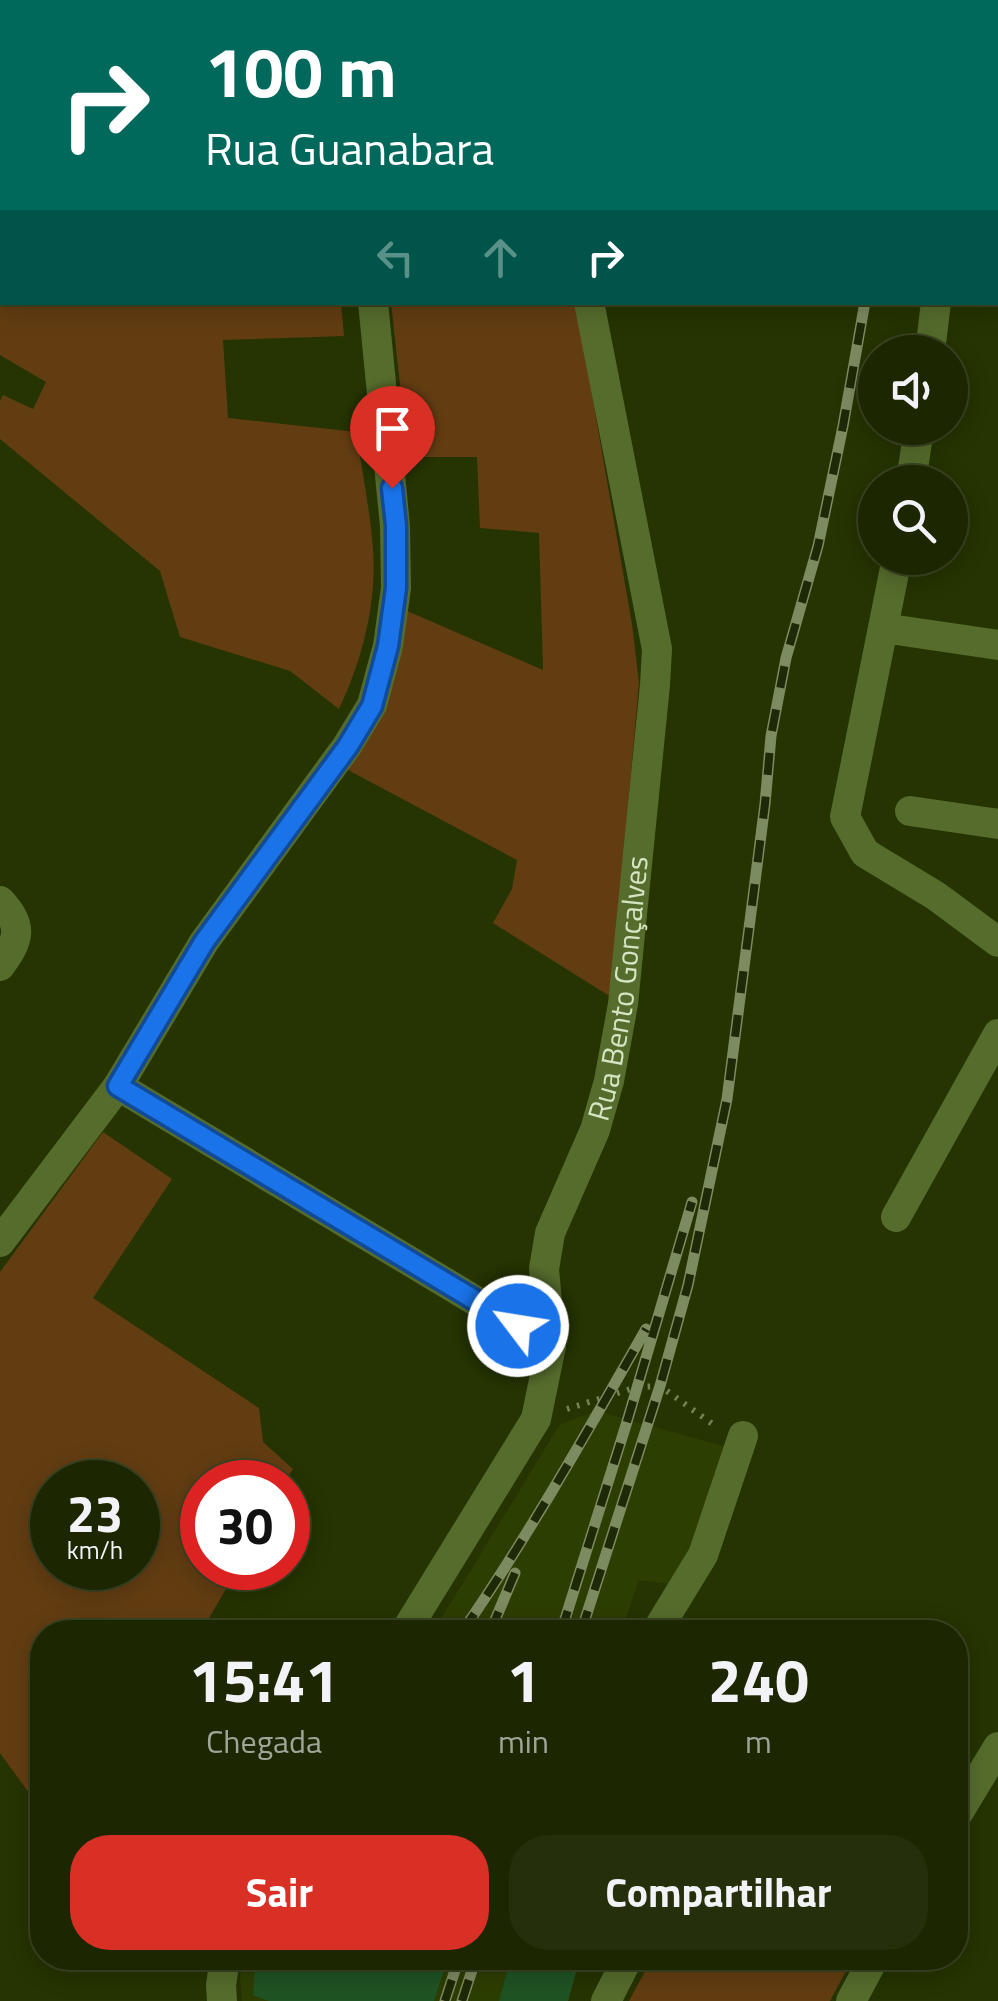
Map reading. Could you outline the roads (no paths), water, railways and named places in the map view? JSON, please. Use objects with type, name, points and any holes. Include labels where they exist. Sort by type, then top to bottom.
[{"type":"street","points":[[0,1242],[118,1086],[204,942],[348,746],[372,706],[388,646],[396,588],[396,526],[373,305]]},
{"type":"street","name":"Rua Bento Gonçalves","points":[[412,1620],[536,1419],[551,1346],[544,1269],[550,1233],[594,1130],[609,1081],[623,1004],[656,649],[589,305]]},
{"type":"street","points":[[932,335],[936,305]]},
{"type":"street","points":[[893,575],[845,817],[865,852],[936,896],[998,942]]},
{"type":"street","points":[[883,628],[998,645]]},
{"type":"street","points":[[910,811],[998,824]]},
{"type":"street","points":[[0,901],[17,925],[11,952],[0,966]]},
{"type":"street","points":[[896,1216],[998,1034]]},
{"type":"street","points":[[118,1086],[551,1346]]},
{"type":"street","points":[[663,1620],[703,1555],[743,1436]]},
{"type":"street","points":[[968,1797],[998,1747]]},
{"type":"street","points":[[222,2001],[223,1970]]},
{"type":"street","points":[[606,2001],[622,1970]]},
{"type":"street","points":[[850,2001],[867,1970]]},
{"type":"railway","points":[[585,1620],[688,1285],[727,1099],[771,736],[786,658],[818,546],[864,305]]},
{"type":"railway","points":[[565,1620],[692,1202]]},
{"type":"railway","points":[[470,1620],[580,1445],[646,1329]]},
{"type":"railway","points":[[495,1620],[515,1573]]},
{"type":"railway","points":[[445,2001],[455,1970]]},
{"type":"railway","points":[[462,2001],[472,1970]]}]
